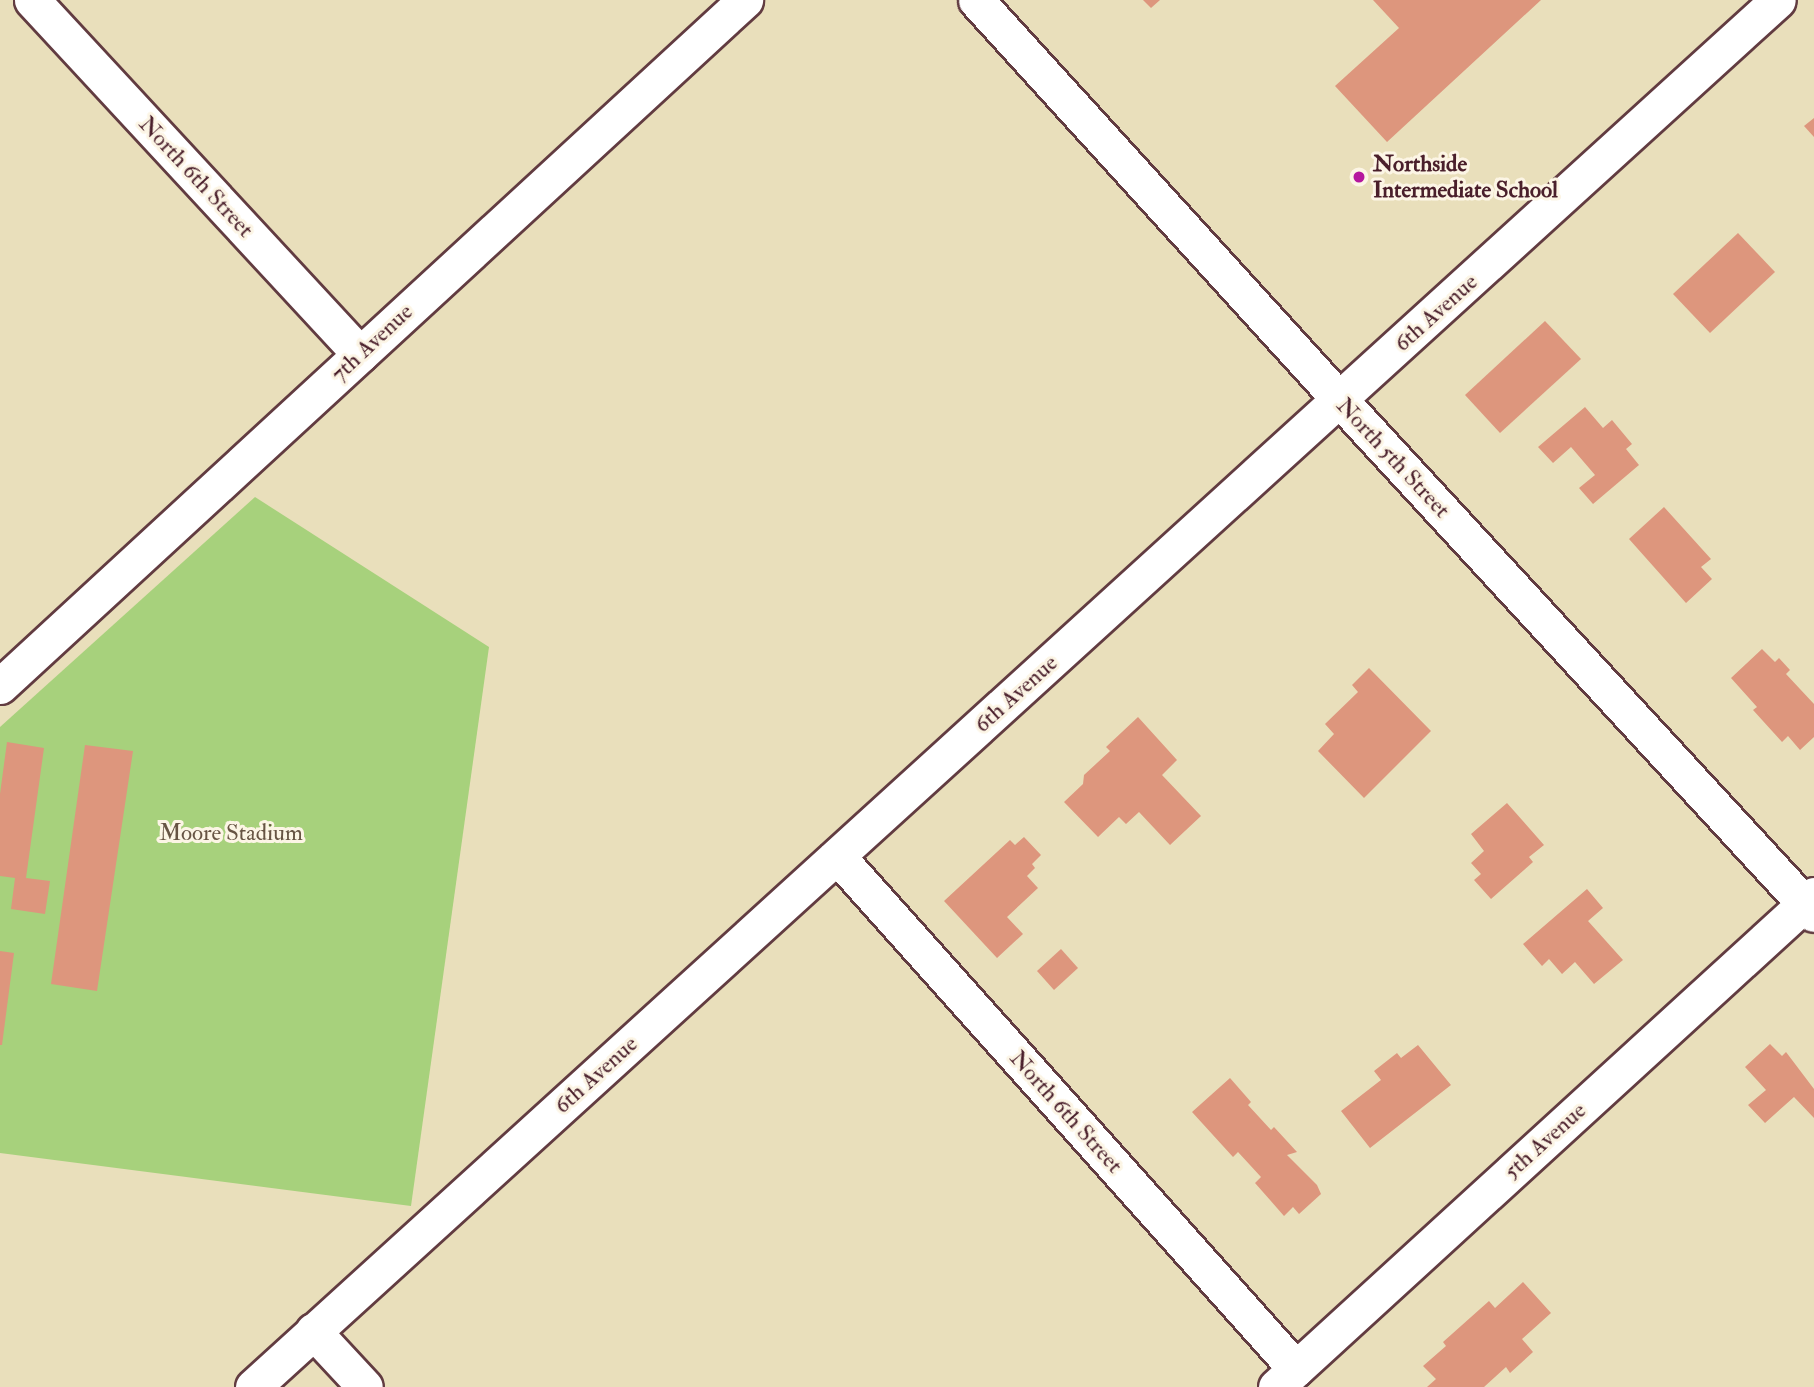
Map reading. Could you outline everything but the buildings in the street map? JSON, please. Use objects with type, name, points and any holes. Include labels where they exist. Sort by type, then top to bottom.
[{"type":"street","name":"North 6th Street","points":[[32,0],[360,354]]},
{"type":"street","name":"7th Avenue","points":[[0,686],[745,0]]},
{"type":"street","name":"6th Avenue","points":[[253,1387],[1779,0]]},
{"type":"street","name":"North 5th Street","points":[[978,1],[1339,400],[1811,904]]},
{"type":"street","name":"North 6th Street","points":[[837,856],[1286,1378]]},
{"type":"street","name":"5th Avenue","points":[[1286,1378],[1811,904]]},
{"type":"street","points":[[313,1331],[365,1387]]},
{"type":"green space","name":"Moore Stadium","points":[[255,497],[489,647],[411,1206],[0,1153],[0,727]]},
{"type":"place","name":"Northside Intermediate School","points":[[1359,177]]}]
